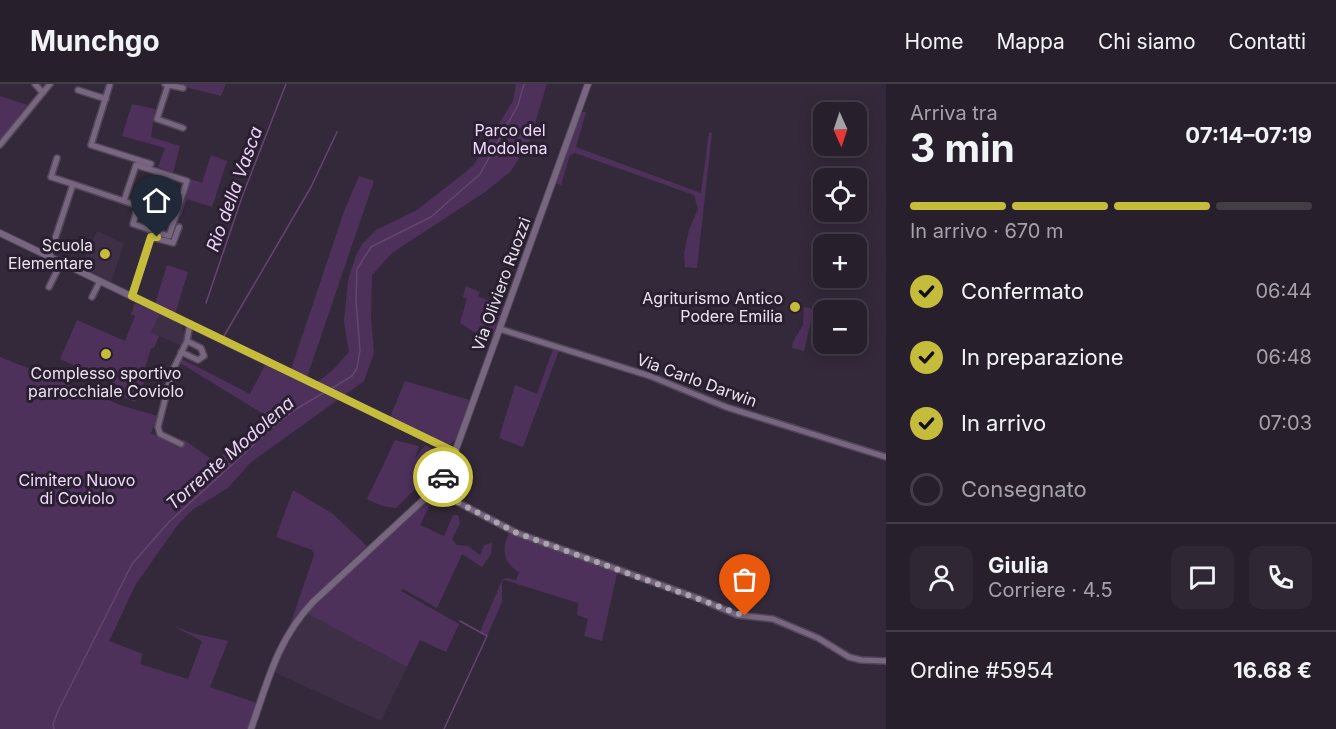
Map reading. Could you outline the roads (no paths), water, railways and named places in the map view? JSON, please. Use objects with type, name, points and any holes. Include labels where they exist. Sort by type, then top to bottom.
[{"type":"street","points":[[36,84],[43,93]]},
{"type":"street","points":[[0,145],[50,84]]},
{"type":"street","points":[[110,84],[92,145],[152,164]]},
{"type":"street","points":[[183,88],[166,84],[157,119],[183,128]]},
{"type":"street","name":"Via Oliviero Ruozzi","points":[[251,729],[275,661],[295,622],[313,602],[434,490],[444,476],[455,452],[588,84]]},
{"type":"street","points":[[78,90],[106,99]]},
{"type":"street","points":[[57,158],[51,177],[138,206],[133,224],[169,236],[186,181],[136,165],[124,201]]},
{"type":"street","points":[[49,257],[73,184]]},
{"type":"street","points":[[132,296],[151,237],[173,243],[179,227]]},
{"type":"street","points":[[0,233],[455,452]]},
{"type":"street","points":[[49,287],[61,262]]},
{"type":"street","points":[[92,297],[100,281]]},
{"type":"street","points":[[181,444],[164,436],[158,429],[172,372],[187,341],[190,324]]},
{"type":"street","name":"Via Carlo Darwin","points":[[500,329],[650,376],[726,407],[886,457]]},
{"type":"street","points":[[181,352],[198,360],[204,356],[203,350],[187,341]]},
{"type":"street","points":[[434,490],[517,533],[700,599],[737,615],[773,619],[818,638],[849,657],[886,662]]},
{"type":"waterway","name":"Rio della Vasca","points":[[206,303],[242,197],[286,84]]},
{"type":"waterway","name":"Torrente Modolena","points":[[329,390],[352,376],[357,368],[360,350],[356,302],[357,269],[371,247],[431,217],[480,174],[518,105],[524,84]]},
{"type":"waterway","points":[[224,336],[311,187],[337,132]]},
{"type":"waterway","name":"Torrente Modolena","points":[[54,729],[53,724],[58,711],[132,564],[169,522],[271,429],[293,411],[325,392]]},
{"type":"waterway","points":[[444,729],[487,636],[460,621]]},
{"type":"place","name":"Scuola Elementare","points":[[105,254]]},
{"type":"place","name":"Agriturismo Antico Podere Emilia","points":[[795,307]]},
{"type":"place","name":"Complesso sportivo parrocchiale Coviolo","points":[[106,354]]},
{"type":"park label","name":"Parco del Modolena","points":[[510,139]]},
{"type":"park label","name":"Cimitero Nuovo di Coviolo","points":[[77,489]]}]
